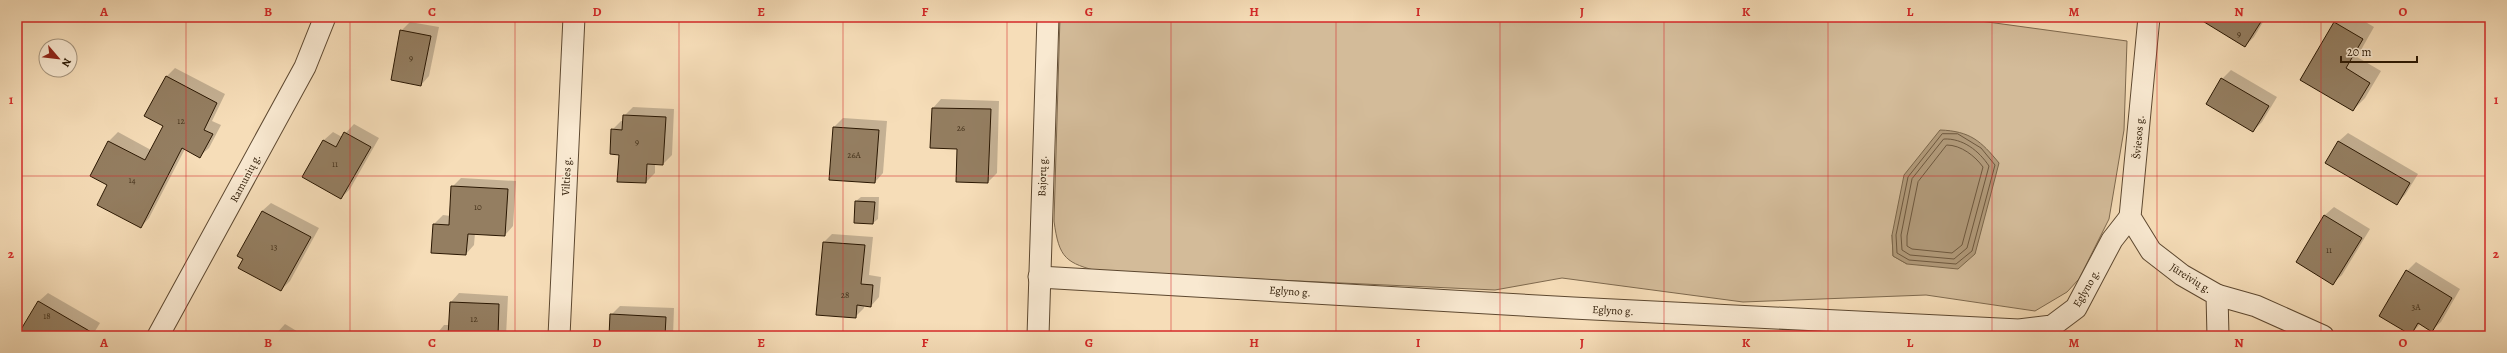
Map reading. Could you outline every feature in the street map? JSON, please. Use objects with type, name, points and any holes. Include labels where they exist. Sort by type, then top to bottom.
[{"type":"street","name":"Ramunių g.","points":[[158,336],[305,67],[324,17]]},
{"type":"street","name":"Vilties g.","points":[[559,336],[574,17]]},
{"type":"street","name":"Bajorų g.","points":[[1038,336],[1048,17]]},
{"type":"street","name":"Šviesos g.","points":[[2130,218],[2149,17]]},
{"type":"street","name":"Eglyno g.","points":[[1039,277],[1573,308],[2019,330],[2052,326],[2076,308],[2112,240],[2130,218]]},
{"type":"street","name":"Jūreivių g.","points":[[2130,218],[2151,252],[2182,275],[2217,295],[2218,336]]},
{"type":"street","points":[[2217,295],[2256,306],[2323,336]]},
{"type":"shaded area","points":[[1060,17],[1951,17],[2127,41],[2124,130],[2109,219],[2079,279],[2067,292],[2035,311],[1926,295],[1743,302],[1562,278],[1495,290],[1101,272],[1080,266],[1066,257],[1059,244],[1054,221]],"holes":[[[1892,235],[1907,264],[1893,256]]]},
{"type":"water","points":[[1940,130],[1959,132],[1967,135],[1980,143],[1999,163],[1975,254],[1958,269],[1907,264],[1893,256],[1892,235],[1904,175]]},
{"type":"building","points":[[2196,17],[2264,17],[2245,47]]},
{"type":"building","points":[[2334,22],[2363,39],[2346,68],[2370,83],[2353,111],[2300,80]]},
{"type":"building","points":[[400,30],[431,36],[421,86],[391,80]]},
{"type":"building","points":[[166,76],[217,103],[204,130],[213,134],[200,158],[182,148],[141,228],[97,205],[107,185],[90,176],[108,141],[145,160],[163,126],[144,116]]},
{"type":"building","points":[[2221,78],[2269,106],[2253,132],[2206,104]]},
{"type":"building","points":[[932,108],[991,109],[988,183],[956,182],[957,149],[930,148]]},
{"type":"building","points":[[623,115],[666,117],[663,165],[647,164],[646,183],[617,182],[619,155],[610,154],[611,129],[622,130]]},
{"type":"building","points":[[833,127],[879,130],[875,183],[829,180]]},
{"type":"building","points":[[344,132],[371,147],[341,199],[302,177],[323,140],[336,147]]},
{"type":"building","points":[[2338,141],[2410,183],[2397,205],[2325,163]]},
{"type":"building","points":[[451,186],[508,189],[505,236],[468,234],[466,255],[431,253],[433,224],[449,225]]},
{"type":"building","points":[[855,201],[875,202],[873,224],[854,223]]},
{"type":"building","points":[[262,211],[311,237],[281,291],[238,268],[243,259],[237,256]]},
{"type":"building","points":[[2324,215],[2362,238],[2333,285],[2296,262]]},
{"type":"building","points":[[823,242],[865,245],[861,284],[873,285],[871,307],[857,305],[856,318],[816,315]]},
{"type":"building","points":[[2406,270],[2452,298],[2432,332],[2418,323],[2411,335],[2379,316]]},
{"type":"building","points":[[38,301],[98,336],[17,336]]},
{"type":"building","points":[[450,302],[499,304],[498,336],[448,336]]},
{"type":"building","points":[[610,314],[666,317],[665,336],[609,336]]}]
